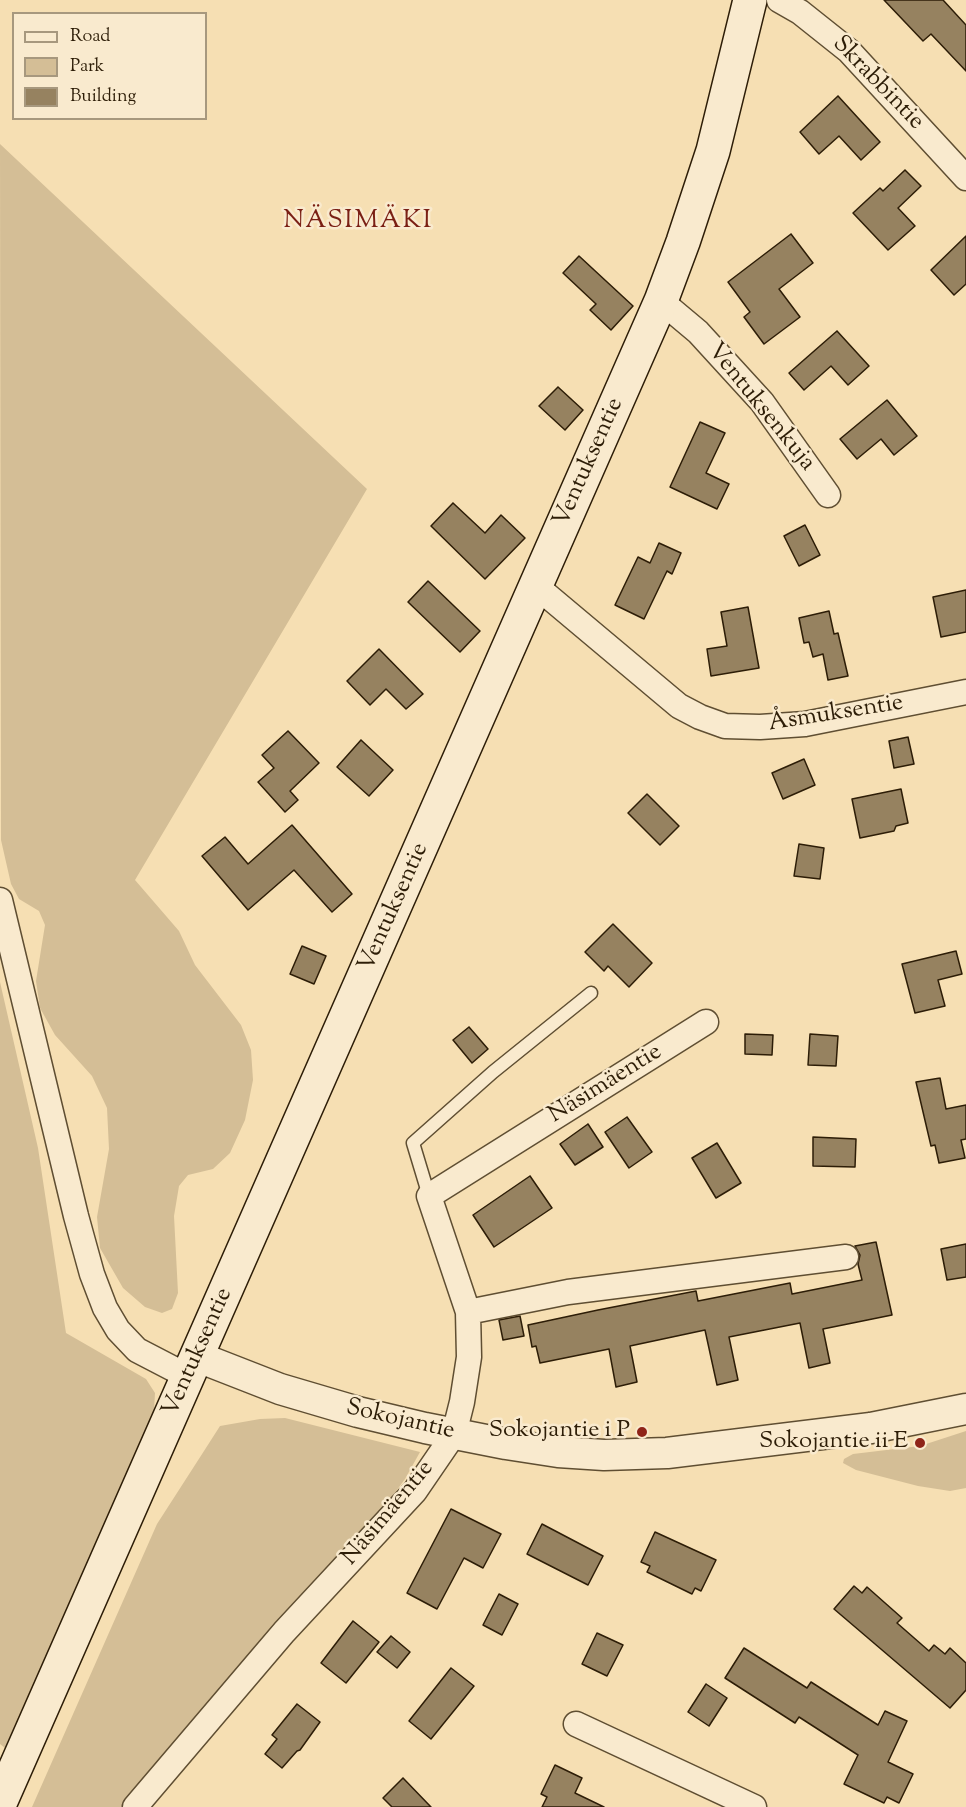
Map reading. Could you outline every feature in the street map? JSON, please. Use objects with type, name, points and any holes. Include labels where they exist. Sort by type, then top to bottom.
[{"type":"main road","name":"Ventuksentie","points":[[0,1803],[661,302],[713,151],[750,0]]},
{"type":"street","name":"Skrabbintie","points":[[779,0],[800,12],[849,51],[966,178]]},
{"type":"street","name":"Ventuksenkuja","points":[[661,302],[698,332],[762,402],[828,495]]},
{"type":"street","name":"Åsmuksentie","points":[[536,586],[679,706],[725,726],[760,727],[805,723],[966,692]]},
{"type":"street","points":[[0,900],[76,1216],[92,1274],[105,1308],[118,1330],[137,1350],[193,1367]]},
{"type":"street","name":"Näsimäentie","points":[[135,1807],[284,1632],[415,1491],[454,1434],[469,1357],[468,1312],[429,1196],[706,1022]]},
{"type":"street","points":[[468,1312],[568,1292],[846,1257]]},
{"type":"street","name":"Sokojantie","points":[[193,1367],[358,1412],[454,1434],[558,1452],[604,1455],[667,1453],[871,1428],[966,1409]]},
{"type":"street","points":[[576,1724],[754,1807]]},
{"type":"lane","points":[[429,1196],[413,1143],[494,1072],[591,993]]},
{"type":"green space","points":[[0,144],[367,489],[135,880],[179,931],[195,965],[241,1025],[251,1050],[253,1080],[245,1120],[230,1153],[213,1169],[188,1175],[179,1186],[174,1216],[178,1293],[172,1309],[162,1313],[145,1307],[123,1288],[100,1248],[97,1217],[109,1149],[107,1108],[92,1076],[55,1035],[40,1008],[36,981],[45,925],[39,911],[19,899],[11,884],[1,840]]},
{"type":"green space","points":[[0,982],[38,1148],[66,1333],[146,1379],[155,1393],[154,1411],[5,1748],[0,1744]]},
{"type":"green space","points":[[285,1418],[420,1452],[405,1479],[371,1525],[327,1566],[273,1624],[122,1807],[32,1807],[157,1524],[220,1426],[260,1419]]},
{"type":"green space","points":[[966,1431],[966,1488],[950,1491],[918,1486],[856,1470],[843,1463],[844,1459],[853,1454],[920,1446]]},
{"type":"building","points":[[884,0],[943,0],[966,25],[966,71],[931,34],[923,41]]},
{"type":"building","points":[[838,96],[880,142],[861,160],[839,136],[819,154],[800,132]]},
{"type":"building","points":[[905,170],[921,186],[898,208],[915,226],[888,250],[853,213],[880,188],[883,191]]},
{"type":"building","points":[[791,234],[813,263],[779,289],[800,317],[764,344],[744,317],[750,312],[728,282]]},
{"type":"building","points":[[966,236],[966,284],[954,295],[931,270]]},
{"type":"building","points":[[579,256],[633,306],[611,330],[590,310],[596,304],[563,273]]},
{"type":"building","points":[[837,331],[869,366],[848,385],[831,366],[804,390],[789,373]]},
{"type":"building","points":[[558,387],[583,410],[565,430],[539,406]]},
{"type":"building","points":[[887,400],[917,436],[894,455],[881,439],[857,459],[840,439]]},
{"type":"building","points":[[700,422],[725,433],[706,473],[729,484],[717,509],[670,487]]},
{"type":"building","points":[[453,503],[485,533],[501,515],[525,538],[485,579],[431,526]]},
{"type":"building","points":[[805,525],[820,555],[799,566],[784,536]]},
{"type":"building","points":[[659,543],[681,553],[672,574],[667,571],[644,619],[615,605],[638,557],[650,563]]},
{"type":"building","points":[[428,581],[480,631],[460,652],[408,602]]},
{"type":"building","points":[[966,590],[966,632],[941,637],[933,597]]},
{"type":"building","points":[[748,607],[759,668],[711,676],[707,649],[727,646],[721,612]]},
{"type":"building","points":[[829,611],[834,634],[838,633],[848,676],[828,680],[823,654],[813,657],[809,642],[804,643],[799,618]]},
{"type":"building","points":[[379,649],[423,694],[406,709],[386,689],[370,705],[347,681]]},
{"type":"building","points":[[288,731],[319,763],[290,791],[298,800],[285,812],[258,782],[274,768],[262,755]]},
{"type":"building","points":[[908,737],[914,764],[894,768],[889,741]]},
{"type":"building","points":[[361,740],[393,770],[369,796],[337,767]]},
{"type":"building","points":[[804,759],[815,785],[783,799],[772,773]]},
{"type":"building","points":[[901,789],[908,823],[896,826],[894,831],[860,838],[852,799]]},
{"type":"building","points":[[647,794],[679,826],[660,845],[628,813]]},
{"type":"building","points":[[292,825],[352,894],[332,912],[294,870],[248,910],[202,856],[225,837],[248,864]]},
{"type":"building","points":[[799,844],[824,848],[820,879],[794,876]]},
{"type":"building","points":[[613,924],[652,963],[629,987],[608,966],[604,971],[585,952]]},
{"type":"building","points":[[302,946],[326,956],[314,984],[290,974]]},
{"type":"building","points":[[956,951],[962,974],[938,980],[945,1006],[915,1013],[902,964]]},
{"type":"building","points":[[469,1027],[488,1049],[472,1063],[453,1040]]},
{"type":"building","points":[[745,1034],[773,1035],[772,1055],[745,1054]]},
{"type":"building","points":[[810,1034],[838,1036],[836,1066],[808,1065]]},
{"type":"building","points":[[940,1078],[946,1109],[966,1105],[966,1139],[961,1140],[965,1158],[939,1163],[935,1145],[931,1146],[916,1082]]},
{"type":"building","points":[[627,1117],[652,1152],[629,1168],[605,1132]]},
{"type":"building","points":[[588,1124],[603,1147],[575,1165],[560,1144]]},
{"type":"building","points":[[813,1137],[856,1139],[855,1167],[813,1166]]},
{"type":"building","points":[[717,1143],[741,1183],[716,1198],[692,1158]]},
{"type":"building","points":[[530,1176],[552,1208],[494,1247],[473,1215]]},
{"type":"building","points":[[876,1242],[892,1315],[823,1329],[830,1363],[809,1368],[800,1323],[729,1337],[738,1380],[717,1385],[705,1330],[630,1346],[637,1382],[616,1387],[609,1349],[540,1363],[536,1346],[532,1347],[528,1325],[598,1310],[696,1291],[698,1301],[790,1283],[792,1294],[862,1280],[858,1264],[860,1255],[855,1246]]},
{"type":"building","points":[[966,1244],[966,1277],[947,1280],[941,1249]]},
{"type":"building","points":[[520,1316],[524,1336],[503,1340],[499,1320]]},
{"type":"building","points":[[451,1509],[501,1534],[483,1568],[464,1558],[437,1609],[407,1593]]},
{"type":"building","points":[[542,1524],[603,1556],[588,1585],[527,1554]]},
{"type":"building","points":[[655,1532],[716,1560],[701,1591],[695,1588],[692,1594],[647,1572],[650,1566],[641,1562]]},
{"type":"building","points":[[854,1586],[862,1593],[867,1587],[902,1618],[897,1623],[929,1651],[934,1645],[945,1654],[950,1648],[966,1663],[966,1690],[950,1708],[834,1609]]},
{"type":"building","points":[[499,1594],[518,1604],[502,1635],[483,1625]]},
{"type":"building","points":[[353,1621],[379,1642],[346,1683],[321,1663]]},
{"type":"building","points":[[597,1633],[623,1645],[607,1676],[582,1664]]},
{"type":"building","points":[[391,1636],[410,1652],[397,1668],[377,1652]]},
{"type":"building","points":[[744,1648],[807,1688],[811,1682],[878,1725],[885,1711],[907,1721],[888,1762],[913,1774],[899,1803],[887,1797],[884,1803],[844,1784],[858,1755],[799,1717],[795,1723],[725,1678]]},
{"type":"building","points":[[451,1668],[474,1686],[431,1739],[409,1721]]},
{"type":"building","points":[[706,1684],[727,1698],[709,1726],[688,1712]]},
{"type":"building","points":[[297,1704],[320,1722],[300,1750],[282,1768],[265,1754],[277,1739],[272,1735]]},
{"type":"building","points":[[555,1765],[582,1778],[575,1793],[604,1807],[542,1807],[547,1797],[541,1794]]},
{"type":"building","points":[[403,1778],[431,1807],[392,1807],[383,1798]]},
{"type":"place","name":"Sokojantie i P","points":[[642,1432]]},
{"type":"place","name":"Sokojantie ii E","points":[[920,1443]]},
{"type":"district","name":"NÄSIMÄKI","points":[[358,223]]}]
